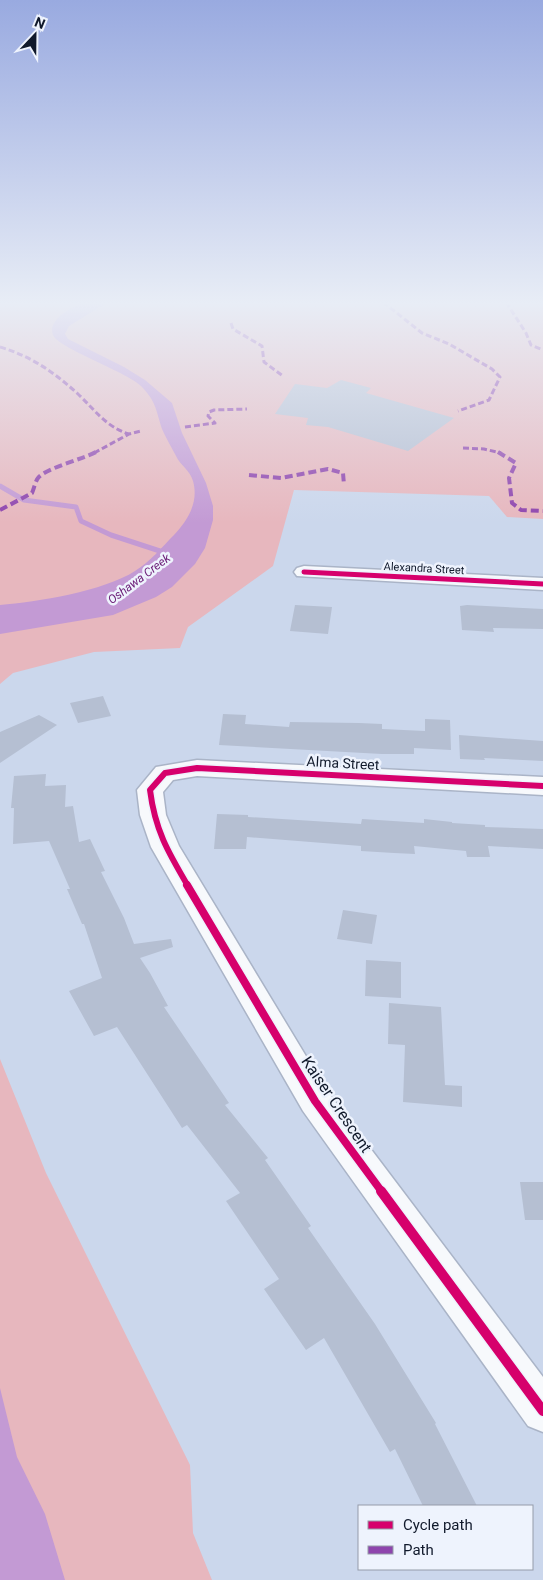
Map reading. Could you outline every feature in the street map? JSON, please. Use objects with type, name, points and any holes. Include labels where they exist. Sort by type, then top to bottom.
[{"type":"street","name":"Alexandra Street","points":[[304,572],[543,584]]},
{"type":"street","name":"Alma Street","points":[[150,790],[165,773],[197,768],[543,786]]},
{"type":"street","name":"Kaiser Crescent","points":[[150,790],[153,815],[165,847],[315,1101],[543,1410]]},
{"type":"shaded area","points":[[0,376],[543,376],[543,519],[507,517],[489,496],[294,490],[273,566],[188,627],[180,648],[94,652],[13,673],[0,684]]},
{"type":"shaded area","points":[[0,1059],[46,1173],[190,1465],[193,1533],[212,1580],[0,1580]]},
{"type":"water","name":"Oshawa Creek","points":[[124,376],[138,376],[172,403],[182,433],[206,483],[213,506],[213,520],[205,548],[195,564],[172,587],[156,597],[113,615],[0,634],[0,605],[70,594],[122,578],[151,559],[188,517],[195,496],[192,477],[176,456],[162,429],[153,401],[146,391]]},
{"type":"water","points":[[0,1388],[17,1457],[45,1514],[65,1580],[0,1580]]},
{"type":"building","points":[[341,380],[371,388],[366,393],[454,418],[408,451],[328,427],[306,425],[308,418],[275,414],[295,384],[327,388]]},
{"type":"building","points":[[295,605],[332,607],[328,634],[290,631]]},
{"type":"building","points":[[460,606],[543,609],[543,629],[493,628],[494,632],[462,630]]},
{"type":"building","points":[[103,696],[111,716],[78,723],[70,703]]},
{"type":"building","points":[[223,714],[246,715],[245,724],[289,727],[290,722],[359,723],[382,724],[382,729],[425,731],[425,719],[450,720],[451,750],[414,748],[414,754],[382,754],[219,745]]},
{"type":"building","points":[[39,715],[57,725],[0,763],[0,732]]},
{"type":"building","points":[[459,735],[543,741],[543,761],[484,758],[485,760],[460,759]]},
{"type":"building","points":[[46,774],[45,786],[66,785],[65,807],[73,806],[79,842],[90,839],[105,871],[101,872],[124,918],[134,944],[171,939],[173,947],[140,958],[168,1006],[164,1007],[229,1103],[225,1105],[268,1158],[265,1160],[311,1226],[308,1228],[375,1324],[436,1423],[476,1505],[423,1505],[395,1449],[390,1452],[324,1338],[306,1350],[264,1289],[279,1279],[226,1201],[240,1193],[187,1125],[182,1128],[117,1027],[94,1036],[69,991],[102,978],[84,924],[82,924],[67,889],[70,889],[49,841],[13,844],[14,808],[11,808],[14,776]]},
{"type":"building","points":[[217,814],[361,824],[362,819],[424,823],[424,819],[485,825],[485,827],[543,829],[543,849],[488,846],[490,857],[467,857],[466,851],[414,846],[415,854],[394,853],[361,851],[361,846],[247,837],[246,849],[214,849]]},
{"type":"building","points":[[343,910],[377,915],[372,944],[337,939]]},
{"type":"building","points":[[366,960],[401,962],[401,998],[365,996]]},
{"type":"building","points":[[389,1003],[441,1007],[445,1085],[462,1086],[462,1107],[403,1102],[405,1045],[388,1044]]},
{"type":"building","points":[[520,1182],[543,1182],[543,1220],[525,1220]]},
{"type":"waterway","name":"Oshawa Creek","points":[[0,486],[24,500],[76,507],[81,521],[111,535],[166,553]]},
{"type":"marked path","points":[[56,376],[81,397],[102,420],[114,428],[129,434]]},
{"type":"marked path","points":[[458,411],[489,400],[500,377],[499,376]]},
{"type":"marked path","points":[[185,427],[215,423],[208,416],[209,412],[214,410],[247,409]]},
{"type":"marked path","points":[[0,510],[32,493],[38,478],[50,470],[83,459],[129,434],[141,431]]},
{"type":"marked path","points":[[463,448],[491,450],[510,458],[516,463],[509,478],[512,503],[521,510],[543,511]]},
{"type":"marked path","points":[[249,475],[281,478],[320,469],[328,469],[343,473],[344,485]]},
{"type":"cycle path","points":[[304,572],[543,584]]},
{"type":"cycle path","points":[[543,786],[197,768],[165,773],[150,790],[153,815],[165,847],[315,1101],[543,1411]]}]
